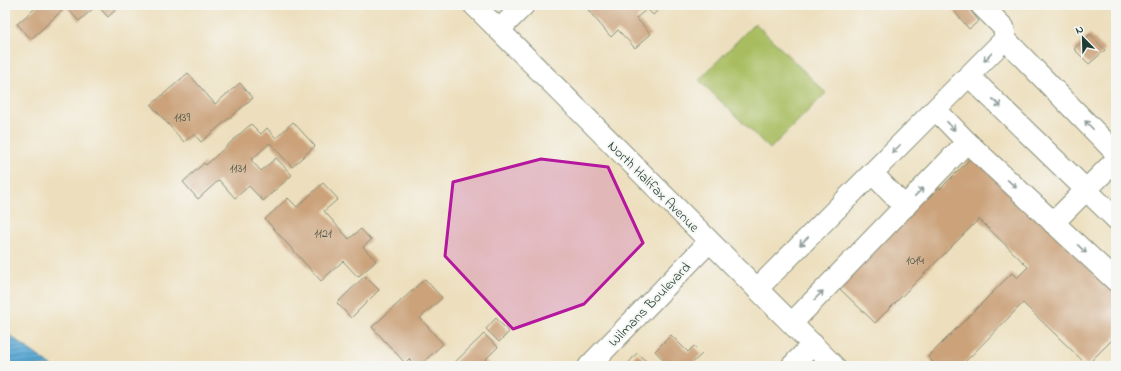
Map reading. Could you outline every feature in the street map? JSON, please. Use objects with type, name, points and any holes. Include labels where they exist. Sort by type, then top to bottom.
[{"type":"street","name":"North Halifax Avenue","points":[[474,5],[834,366]]},
{"type":"street","points":[[499,30],[524,5]]},
{"type":"street","points":[[981,5],[1004,28],[1005,39],[1116,152]]},
{"type":"street","points":[[757,288],[970,76],[1005,39]]},
{"type":"street","points":[[970,76],[1116,219]]},
{"type":"street","points":[[936,110],[967,142],[1116,281]]},
{"type":"street","points":[[792,323],[967,142]]},
{"type":"street","points":[[1053,222],[1116,160]]},
{"type":"street","points":[[872,173],[905,207]]},
{"type":"street","name":"Wilmans Boulevard","points":[[589,366],[709,242]]},
{"type":"street","points":[[792,366],[813,344]]},
{"type":"highlighted area","points":[[541,159],[608,167],[643,243],[584,304],[513,329],[445,256],[453,182]]},
{"type":"green space","points":[[755,23],[826,93],[770,149],[699,80]]},
{"type":"water","points":[[5,332],[52,366],[5,366]]},
{"type":"building","points":[[39,5],[97,5],[79,21],[66,7],[31,39],[17,24]]},
{"type":"building","points":[[97,5],[121,5],[108,17]]},
{"type":"building","points":[[594,5],[664,5],[653,15],[647,9],[636,18],[651,34],[635,48],[618,30],[611,37],[588,10]]},
{"type":"building","points":[[949,5],[966,5],[979,21],[969,29]]},
{"type":"building","points":[[1090,34],[1105,50],[1089,64],[1074,49]]},
{"type":"building","points":[[188,73],[215,104],[240,83],[253,98],[201,142],[194,134],[184,142],[151,105]]},
{"type":"building","points":[[293,122],[315,146],[292,167],[270,143],[251,160],[261,171],[276,158],[292,175],[263,201],[249,186],[235,198],[219,180],[198,199],[183,182],[204,163],[206,165],[251,124],[261,134],[267,128],[276,138]]},
{"type":"building","points":[[972,157],[1033,211],[1116,292],[1116,336],[1087,365],[1023,303],[961,366],[929,366],[933,362],[928,357],[1012,273],[1017,278],[1028,267],[979,219],[875,323],[838,287],[933,182],[940,189]]},
{"type":"building","points":[[323,183],[338,199],[324,211],[349,239],[361,229],[371,240],[363,247],[376,261],[358,277],[343,261],[321,281],[265,219],[288,198],[297,207]]},
{"type":"building","points":[[365,276],[379,290],[351,318],[337,303]]},
{"type":"building","points":[[425,279],[442,298],[420,318],[443,344],[419,366],[415,366],[409,359],[405,363],[372,327]]},
{"type":"building","points":[[496,318],[509,332],[499,342],[486,329]]},
{"type":"building","points":[[484,334],[498,347],[485,360],[491,366],[451,366]]},
{"type":"building","points":[[671,335],[688,352],[694,346],[702,354],[689,366],[669,366],[655,351]]},
{"type":"building","points":[[637,353],[652,366],[626,366]]}]
